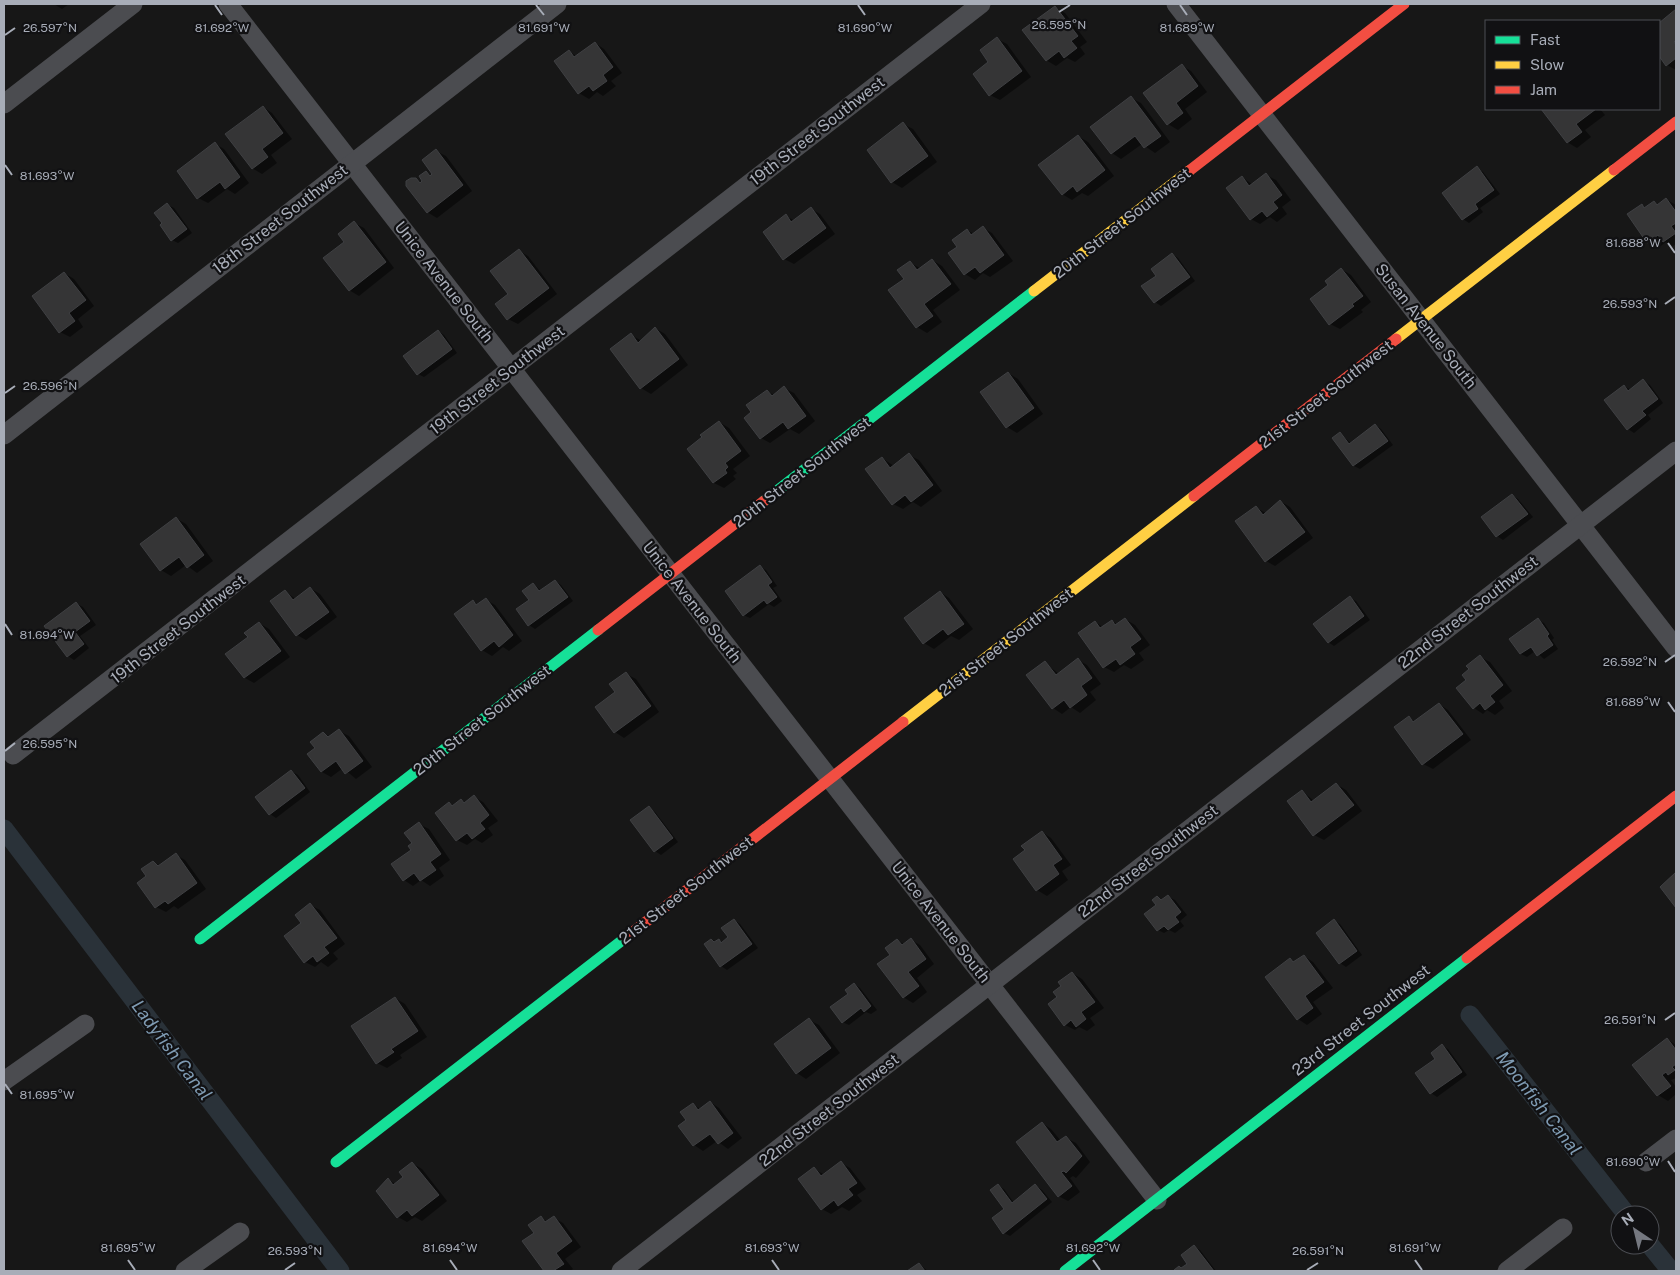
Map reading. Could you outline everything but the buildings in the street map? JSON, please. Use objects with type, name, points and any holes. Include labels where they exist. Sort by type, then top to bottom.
[{"type":"street","points":[[4,104],[133,4]]},
{"type":"street","name":"Unice Avenue South","points":[[228,4],[1157,1200]]},
{"type":"street","name":"18th Street Southwest","points":[[4,435],[557,4]]},
{"type":"street","name":"19th Street Southwest","points":[[13,756],[981,4]]},
{"type":"street","name":"Susan Avenue South","points":[[1176,4],[1676,648]]},
{"type":"street","name":"20th Street Southwest","points":[[200,939],[1404,4]]},
{"type":"street","name":"21st Street Southwest","points":[[336,1162],[1676,122]]},
{"type":"street","name":"22nd Street Southwest","points":[[621,1271],[1676,451]]},
{"type":"street","name":"23rd Street Southwest","points":[[1065,1271],[1676,796]]},
{"type":"street","points":[[4,1081],[85,1024]]},
{"type":"street","points":[[1646,1162],[1676,1139]]},
{"type":"street","points":[[1507,1271],[1563,1228]]},
{"type":"street","points":[[184,1271],[240,1232]]},
{"type":"waterway","name":"Ladyfish Canal","points":[[4,829],[340,1271]]},
{"type":"waterway","name":"Moonfish Canal","points":[[1470,1015],[1619,1205]]},
{"type":"waterway","name":"Moonfish Canal","points":[[1658,1255],[1671,1271]]},
{"type":"traffic: fast","points":[[764,501],[1034,291]]},
{"type":"traffic: fast","points":[[200,939],[598,630]]},
{"type":"traffic: fast","points":[[336,1162],[629,935]]},
{"type":"traffic: fast","points":[[1065,1271],[1467,958]]},
{"type":"traffic: slow","points":[[1396,339],[1614,170]]},
{"type":"traffic: slow","points":[[1034,291],[1189,171]]},
{"type":"traffic: slow","points":[[903,722],[1194,496]]},
{"type":"traffic: jam","points":[[1189,171],[1404,4]]},
{"type":"traffic: jam","points":[[1614,170],[1676,122]]},
{"type":"traffic: jam","points":[[1194,496],[1396,339]]},
{"type":"traffic: jam","points":[[598,630],[764,501]]},
{"type":"traffic: jam","points":[[629,935],[903,722]]},
{"type":"traffic: jam","points":[[1467,958],[1676,796]]}]
